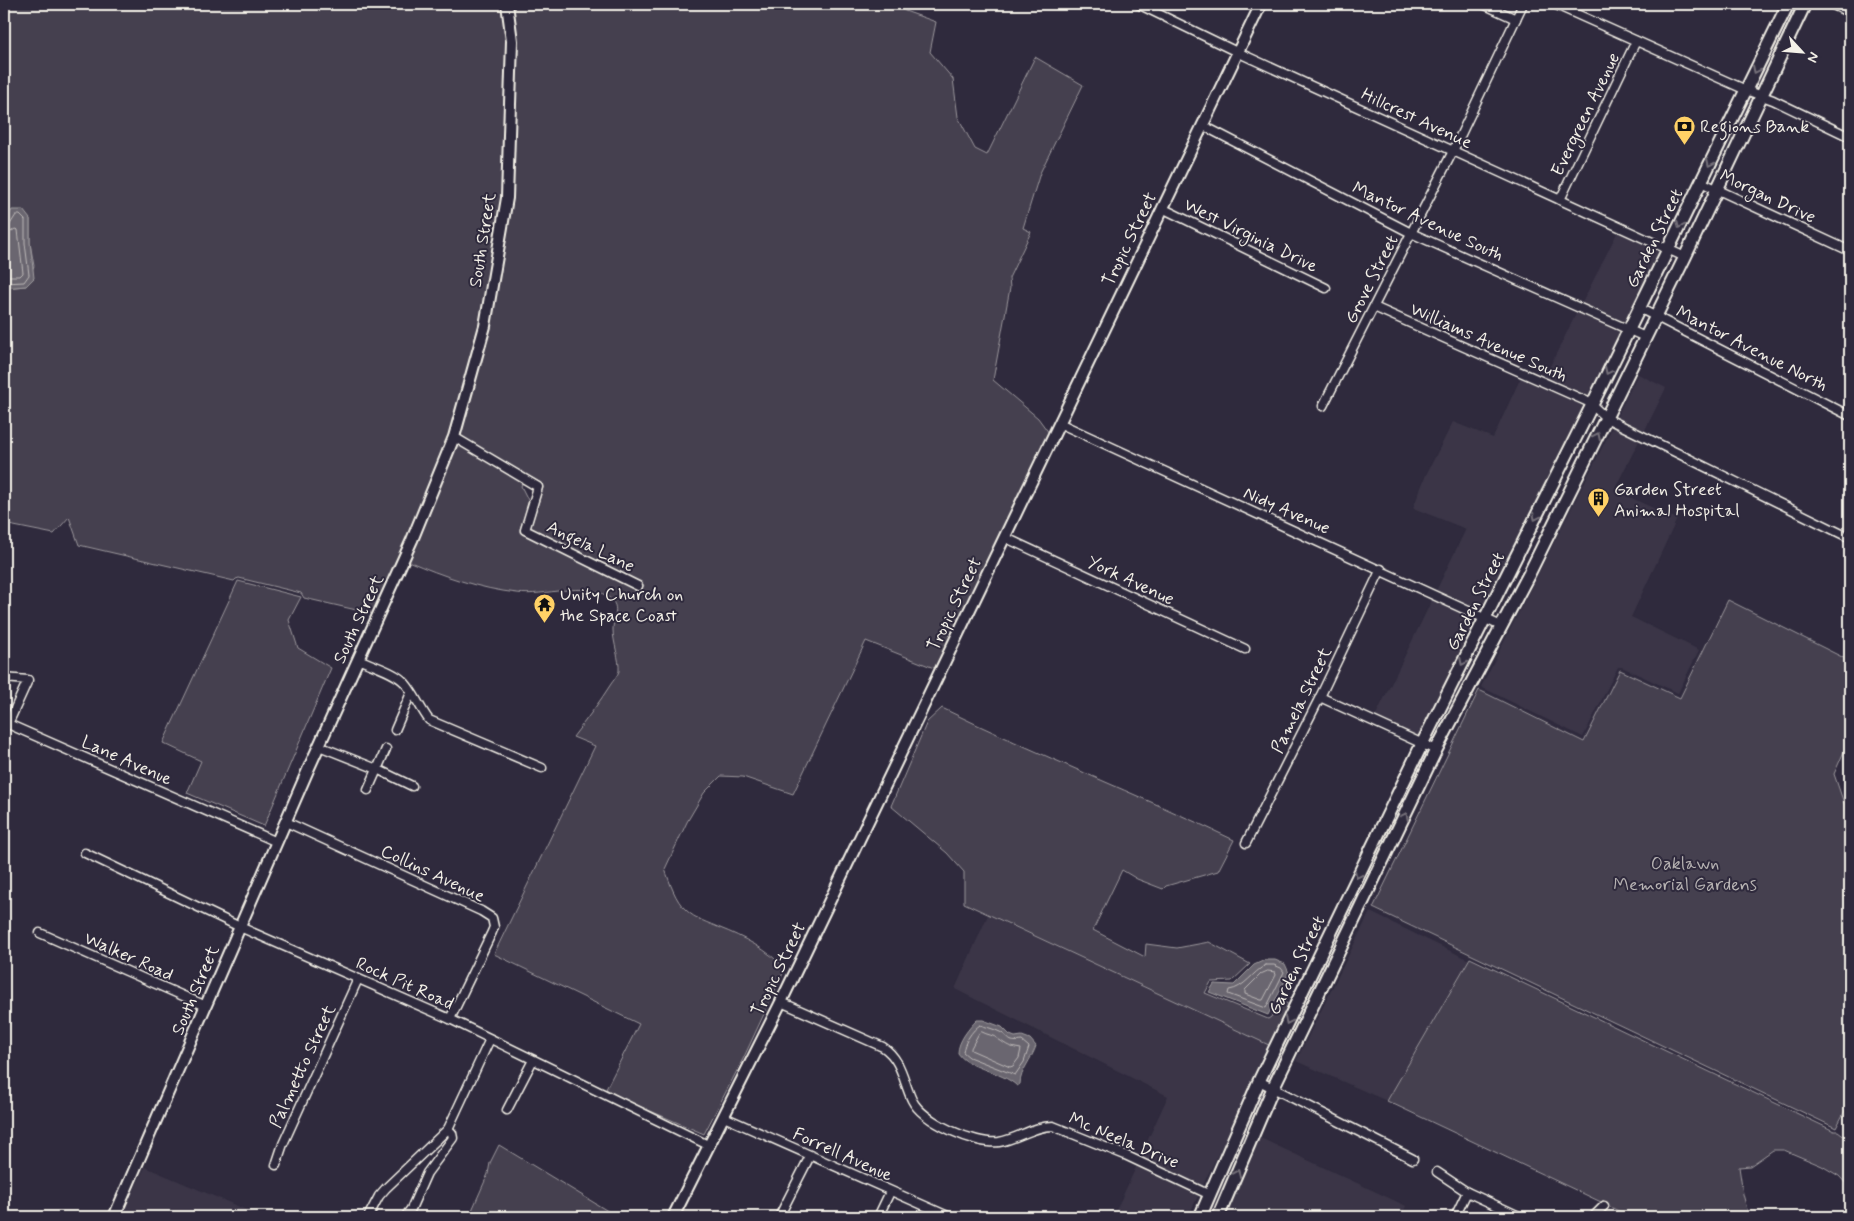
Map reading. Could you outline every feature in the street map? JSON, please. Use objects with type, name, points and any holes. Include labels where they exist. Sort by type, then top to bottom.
[{"type":"main road","name":"Garden Street","points":[[1200,1217],[1260,1081],[1422,744],[1592,405],[1788,4]]},
{"type":"main road","name":"Garden Street","points":[[1218,1217],[1273,1088],[1436,750],[1468,692],[1574,483],[1685,257],[1805,4]]},
{"type":"main road","points":[[1554,481],[1561,485],[1574,483]]},
{"type":"street","name":"South Street","points":[[114,1217],[319,746],[412,540],[454,437],[485,326],[507,198],[512,41],[507,4]]},
{"type":"street","name":"Hillcrest Avenue","points":[[1138,4],[1237,52],[1685,257]]},
{"type":"street","name":"Tropic Street","points":[[673,1217],[780,1002],[1261,4]]},
{"type":"street","points":[[1483,4],[1516,19]]},
{"type":"street","name":"Grove Street","points":[[1323,406],[1453,151],[1523,4]]},
{"type":"street","points":[[1554,4],[1762,97],[1774,100],[1850,137]]},
{"type":"street","points":[[1831,4],[1850,13]]},
{"type":"street","name":"Evergreen Avenue","points":[[1560,200],[1636,41]]},
{"type":"street","name":"Mantor Avenue South","points":[[1202,125],[1411,232],[1645,337]]},
{"type":"street","name":"Morgan Drive","points":[[1701,182],[1850,251]]},
{"type":"street","name":"West Virginia Drive","points":[[1162,208],[1326,288]]},
{"type":"street","name":"Williams Avenue South","points":[[1374,307],[1592,405],[1606,418],[1850,538]]},
{"type":"street","name":"Mantor Avenue North","points":[[1639,308],[1850,416]]},
{"type":"street","name":"Nidy Avenue","points":[[1059,423],[1381,569],[1501,626]]},
{"type":"street","name":"Angela Lane","points":[[454,437],[538,487],[525,530],[638,586]]},
{"type":"street","name":"York Avenue","points":[[1004,537],[1245,650]]},
{"type":"street","name":"Pamela Street","points":[[1246,843],[1320,697],[1381,569]]},
{"type":"street","points":[[358,660],[393,674],[404,682],[419,708],[429,720],[542,768]]},
{"type":"street","name":"Lane Avenue","points":[[4,678],[28,680],[8,724],[277,842]]},
{"type":"street","points":[[1453,684],[1468,692]]},
{"type":"street","points":[[394,730],[411,692]]},
{"type":"street","points":[[1320,697],[1436,750]]},
{"type":"street","points":[[319,746],[377,769],[412,786]]},
{"type":"street","points":[[368,790],[386,749]]},
{"type":"street","name":"Collins Avenue","points":[[286,822],[481,911],[492,918],[494,927],[492,932],[450,1019]]},
{"type":"street","points":[[1380,831],[1394,838]]},
{"type":"street","name":"Rock Pit Road","points":[[85,853],[240,927],[450,1019],[710,1146]]},
{"type":"street","name":"Walker Road","points":[[40,933],[206,1006]]},
{"type":"street","points":[[1316,963],[1330,970]]},
{"type":"street","name":"Palmetto Street","points":[[276,1166],[283,1144],[358,979]]},
{"type":"street","name":"Mc Neela Drive","points":[[780,1002],[884,1047],[900,1065],[914,1103],[930,1119],[958,1134],[978,1140],[999,1142],[1043,1126],[1053,1126],[1125,1155],[1210,1195]]},
{"type":"street","points":[[368,1217],[379,1196],[386,1188],[448,1129],[490,1039]]},
{"type":"street","points":[[507,1110],[533,1060]]},
{"type":"street","points":[[1260,1081],[1413,1159]]},
{"type":"street","name":"Forrell Avenue","points":[[724,1117],[950,1217]]},
{"type":"street","points":[[405,1217],[411,1209],[427,1174],[453,1138],[452,1133],[448,1129]]},
{"type":"street","points":[[779,1217],[810,1156]]},
{"type":"street","points":[[1437,1172],[1467,1192],[1521,1217]]},
{"type":"street","points":[[878,1217],[890,1192]]},
{"type":"street","points":[[1455,1217],[1467,1192]]},
{"type":"street","points":[[1593,1217],[1604,1206]]},
{"type":"shaded area","points":[[1618,231],[1662,251],[1627,324],[1582,303]]},
{"type":"shaded area","points":[[1578,310],[1623,331],[1590,399],[1544,378]]},
{"type":"shaded area","points":[[1638,374],[1666,388],[1644,432],[1616,418]]},
{"type":"shaded area","points":[[1521,377],[1586,406],[1483,613],[1436,591],[1466,529],[1413,508],[1426,475],[1453,422],[1493,438]]},
{"type":"shaded area","points":[[1613,426],[1640,439],[1614,490],[1677,519],[1631,617],[1699,650],[1678,693],[1622,667],[1618,667],[1583,737],[1481,687]]},
{"type":"shaded area","points":[[1433,598],[1480,621],[1420,738],[1375,717]]},
{"type":"shaded area","points":[[1370,912],[1469,960],[1387,1101],[1296,1061]]},
{"type":"shaded area","points":[[988,915],[1271,1046],[1202,1187],[1140,1157],[1168,1096],[955,989]]},
{"type":"shaded area","points":[[1258,1137],[1406,1206],[1401,1217],[1222,1217]]},
{"type":"shaded area","points":[[1137,1165],[1199,1194],[1188,1217],[1113,1217]]},
{"type":"shaded area","points":[[145,1167],[263,1217],[121,1217]]},
{"type":"green space","points":[[4,4],[502,4],[508,41],[502,197],[480,325],[449,435],[408,539],[374,614],[304,598],[301,593],[239,578],[234,581],[79,545],[69,517],[54,534],[4,524],[4,288],[26,286],[34,266],[30,243],[30,219],[6,222],[4,224]]},
{"type":"green space","points":[[511,4],[895,4],[905,11],[936,22],[930,52],[953,79],[958,117],[975,149],[987,155],[1035,57],[1083,85],[1040,173],[1023,228],[1031,232],[1009,278],[1010,288],[993,380],[1038,418],[1049,433],[936,667],[934,668],[866,641],[793,794],[743,777],[721,776],[704,793],[687,822],[665,869],[676,896],[682,906],[690,913],[755,945],[779,962],[785,969],[743,1059],[704,1134],[625,1100],[606,1089],[639,1024],[494,954],[595,746],[573,737],[619,671],[613,635],[616,612],[612,600],[597,592],[587,590],[528,594],[503,591],[448,577],[408,561],[456,443],[523,482],[521,486],[529,502],[520,529],[523,534],[640,592],[644,585],[530,529],[543,488],[541,483],[459,436],[511,199]]},
{"type":"green space","points":[[238,581],[301,597],[289,620],[298,648],[331,668],[264,826],[187,793],[201,761],[163,743]]},
{"type":"green space","name":"Oaklawn Memorial Gardens","points":[[1728,600],[1850,661],[1850,738],[1834,774],[1850,821],[1850,1101],[1836,1128],[1373,908],[1479,690],[1584,742],[1620,670],[1680,698]]},
{"type":"green space","points":[[942,708],[1234,840],[1218,871],[1166,886],[1163,889],[1137,879],[1122,870],[1093,930],[1145,957],[1146,944],[1177,948],[1209,942],[1250,964],[1232,981],[1211,982],[1205,993],[1268,1019],[1281,999],[1290,1006],[1271,1046],[964,903],[964,872],[947,853],[891,806],[927,722]]},
{"type":"green space","points":[[1470,958],[1834,1131],[1838,1131],[1850,1140],[1850,1188],[1839,1176],[1822,1166],[1784,1150],[1773,1150],[1750,1166],[1739,1167],[1749,1217],[1632,1217],[1610,1207],[1603,1200],[1601,1202],[1387,1101]]},
{"type":"green space","points":[[499,1145],[617,1217],[469,1217]]},
{"type":"water","points":[[12,210],[23,210],[30,219],[30,242],[34,278],[26,286],[4,288],[4,224]]},
{"type":"water","points":[[1265,960],[1275,960],[1285,964],[1289,973],[1268,1015],[1209,992],[1214,984],[1234,985],[1254,965]]},
{"type":"water","points":[[977,1020],[983,1020],[1002,1027],[1015,1037],[1022,1036],[1030,1039],[1036,1046],[1022,1074],[1020,1084],[1017,1086],[1003,1077],[969,1063],[958,1053],[962,1039]]},
{"type":"place","name":"Regions Bank","points":[[1684,145]]},
{"type":"place","name":"Garden Street Animal Hospital","points":[[1598,518]]},
{"type":"place","name":"Unity Church on the Space Coast","points":[[544,623]]}]
